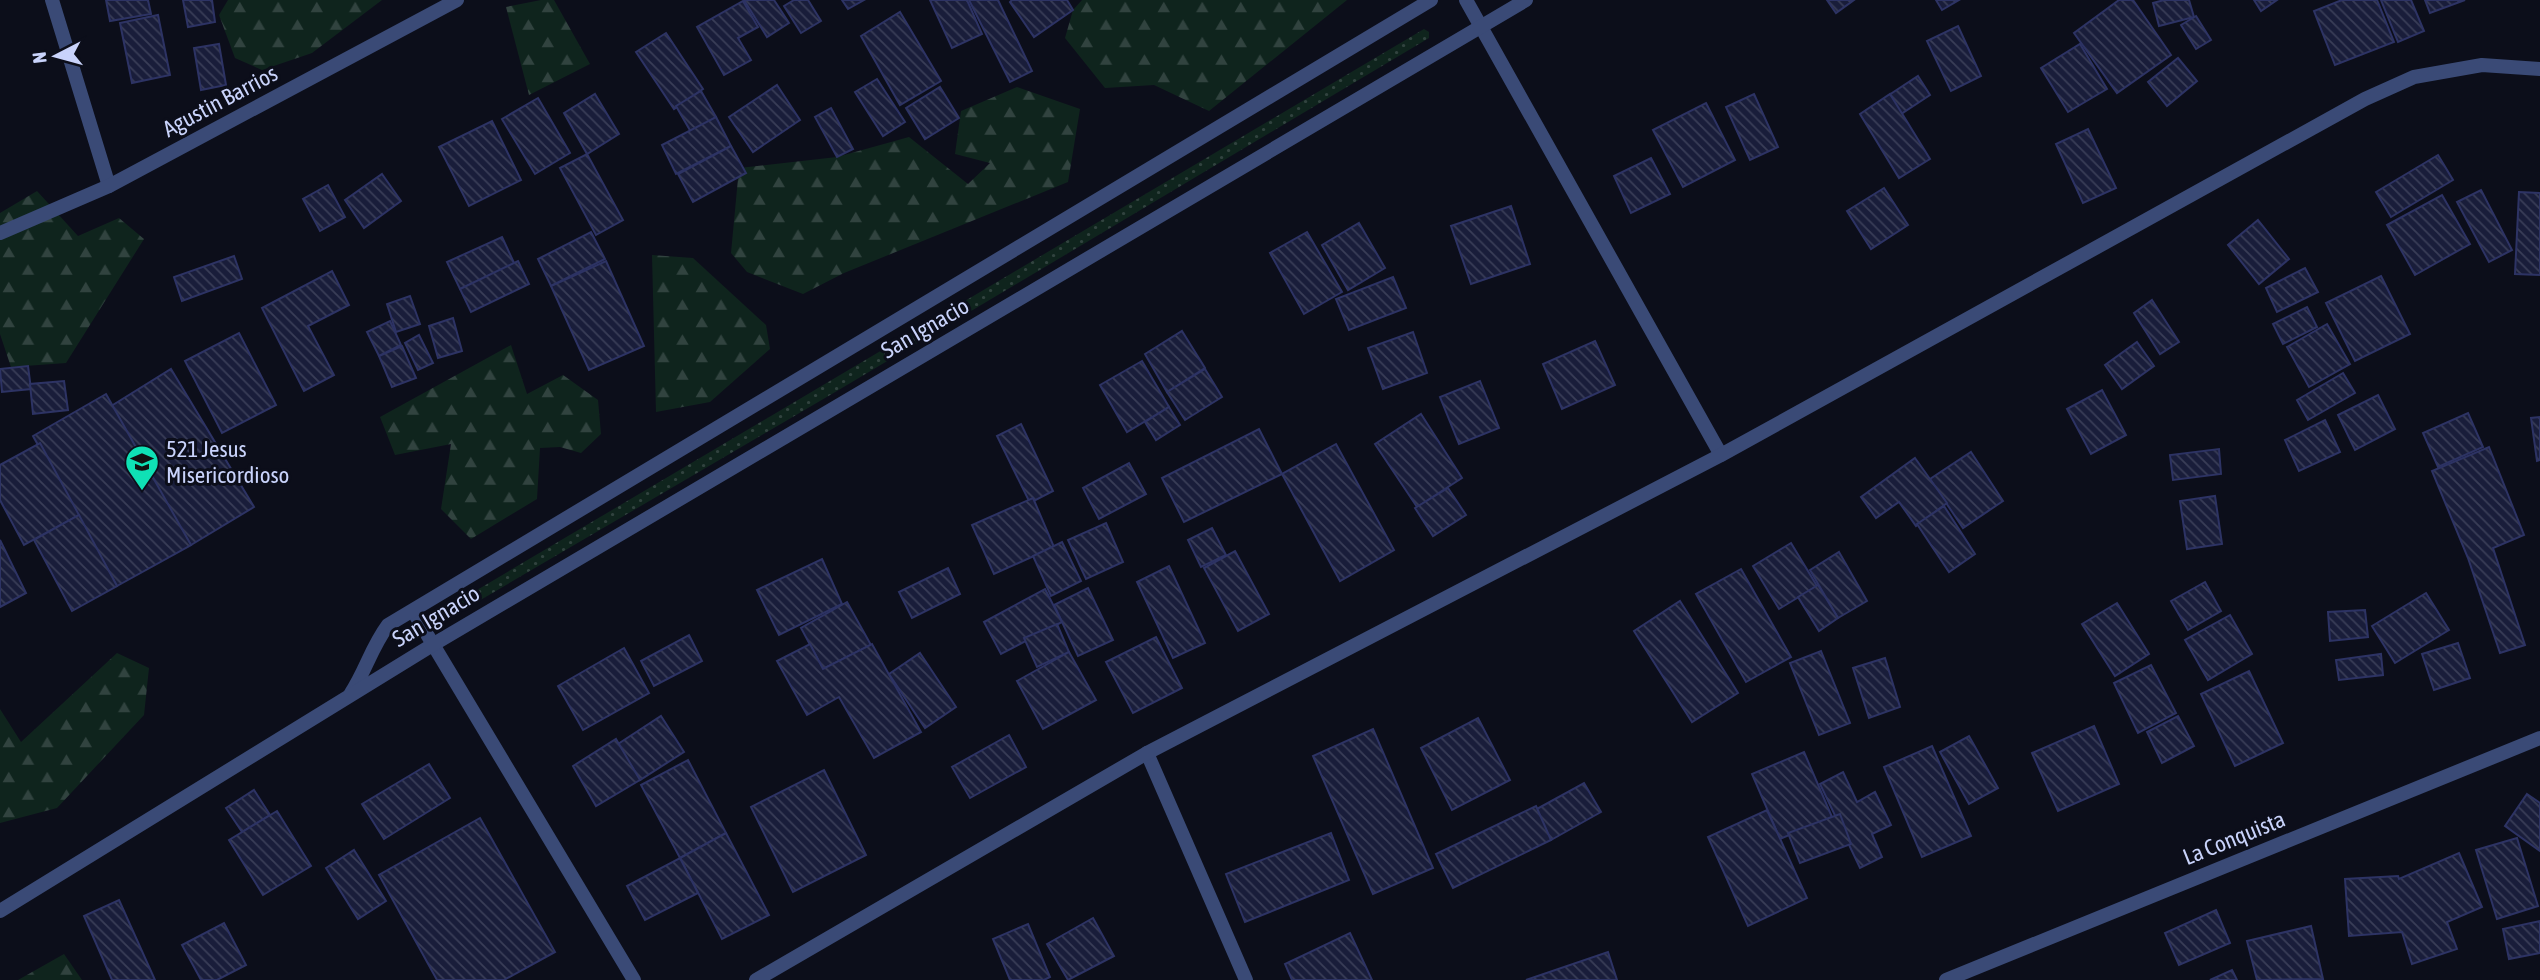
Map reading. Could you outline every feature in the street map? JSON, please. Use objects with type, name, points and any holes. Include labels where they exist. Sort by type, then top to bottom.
[{"type":"street","points":[[52,0],[109,186]]},
{"type":"street","name":"Agustin Barrios","points":[[0,233],[109,186],[457,0]]},
{"type":"street","name":"San Ignacio","points":[[348,697],[358,682],[375,642],[388,625],[1431,0]]},
{"type":"street","points":[[1466,0],[1721,455]]},
{"type":"street","name":"San Ignacio","points":[[0,911],[434,644],[1526,0]]},
{"type":"street","points":[[756,980],[1147,753],[1721,455],[2365,99],[2414,77],[2482,65],[2540,69]]},
{"type":"street","points":[[413,611],[634,980]]},
{"type":"street","name":"La Conquista","points":[[1945,980],[2540,738]]},
{"type":"street","points":[[1147,753],[1246,980]]},
{"type":"green space","points":[[228,0],[382,0],[312,53],[262,70],[235,58],[219,15]]},
{"type":"green space","points":[[554,0],[590,64],[529,95],[506,7]]},
{"type":"green space","points":[[1082,0],[1347,0],[1209,111],[1154,85],[1105,88],[1065,38],[1073,10]]},
{"type":"green space","points":[[1424,29],[1429,32],[1429,38],[460,612],[453,608],[455,603]]},
{"type":"green space","points":[[1017,87],[1080,109],[1068,182],[844,273],[803,294],[747,272],[731,253],[739,168],[837,157],[909,137],[968,184],[990,163],[955,154],[961,111]]},
{"type":"green space","points":[[37,191],[78,236],[119,218],[144,239],[66,363],[11,367],[0,334],[0,213]]},
{"type":"green space","points":[[652,255],[693,258],[766,325],[770,349],[710,402],[656,412]]},
{"type":"green space","points":[[511,345],[527,394],[563,375],[598,400],[601,434],[581,453],[560,447],[540,448],[537,499],[471,539],[441,509],[451,444],[395,455],[380,417]]},
{"type":"green space","points":[[117,653],[149,668],[144,715],[57,808],[0,823],[0,709],[21,742]]},
{"type":"green space","points":[[64,954],[82,980],[18,980]]},
{"type":"building","points":[[106,0],[148,0],[151,14],[110,21]]},
{"type":"building","points":[[183,0],[212,0],[215,22],[188,27]]},
{"type":"building","points":[[744,0],[774,0],[789,23],[767,37]]},
{"type":"building","points":[[794,0],[808,0],[821,21],[801,33],[784,6]]},
{"type":"building","points":[[842,0],[864,0],[848,9]]},
{"type":"building","points":[[930,0],[967,0],[982,34],[952,48]]},
{"type":"building","points":[[969,0],[998,0],[1032,71],[1010,82]]},
{"type":"building","points":[[1067,0],[1073,10],[1034,37],[1010,2]]},
{"type":"building","points":[[1827,0],[1854,0],[1836,13]]},
{"type":"building","points":[[1936,0],[1959,0],[1942,10]]},
{"type":"building","points":[[2119,0],[2133,0],[2171,55],[2117,93],[2074,33]]},
{"type":"building","points":[[2189,0],[2194,17],[2159,26],[2153,3]]},
{"type":"building","points":[[2254,0],[2277,0],[2261,11]]},
{"type":"building","points":[[2342,0],[2377,0],[2394,42],[2335,65],[2314,11]]},
{"type":"building","points":[[2381,0],[2411,0],[2424,31],[2398,42]]},
{"type":"building","points":[[2425,0],[2465,0],[2430,13]]},
{"type":"building","points":[[743,1],[758,27],[738,38],[751,60],[724,75],[697,27]]},
{"type":"building","points":[[900,12],[941,81],[900,105],[861,36]]},
{"type":"building","points":[[158,15],[170,75],[132,83],[120,23]]},
{"type":"building","points":[[2196,16],[2211,40],[2196,49],[2181,25]]},
{"type":"building","points":[[1958,26],[1981,76],[1951,91],[1927,41]]},
{"type":"building","points":[[666,33],[703,89],[674,109],[636,52]]},
{"type":"building","points":[[219,44],[226,85],[201,90],[194,48]]},
{"type":"building","points":[[2080,44],[2107,89],[2068,112],[2041,68]]},
{"type":"building","points":[[2178,58],[2197,81],[2167,106],[2148,82]]},
{"type":"building","points":[[1918,76],[1930,95],[1901,114],[1889,95]]},
{"type":"building","points":[[877,79],[905,122],[883,136],[855,92]]},
{"type":"building","points":[[777,85],[800,120],[753,152],[729,117]]},
{"type":"building","points":[[940,87],[959,118],[925,139],[906,108]]},
{"type":"building","points":[[701,91],[716,117],[691,132],[676,106]]},
{"type":"building","points":[[595,94],[619,134],[587,154],[564,113]]},
{"type":"building","points":[[1754,94],[1778,147],[1750,160],[1726,107]]},
{"type":"building","points":[[1890,94],[1930,159],[1899,178],[1860,114]]},
{"type":"building","points":[[538,98],[570,153],[535,174],[502,119]]},
{"type":"building","points":[[1706,103],[1735,160],[1683,187],[1653,130]]},
{"type":"building","points":[[831,108],[853,149],[837,157],[815,117]]},
{"type":"building","points":[[716,117],[731,146],[676,174],[662,145]]},
{"type":"building","points":[[492,121],[521,180],[469,206],[439,147]]},
{"type":"building","points":[[2088,129],[2116,188],[2083,203],[2056,144]]},
{"type":"building","points":[[731,146],[746,173],[693,202],[678,174]]},
{"type":"building","points":[[587,154],[623,220],[596,235],[560,168]]},
{"type":"building","points":[[2438,155],[2453,180],[2391,217],[2376,192]]},
{"type":"building","points":[[1651,158],[1670,194],[1631,213],[1614,176]]},
{"type":"building","points":[[382,174],[401,201],[364,228],[345,200]]},
{"type":"building","points":[[328,185],[345,217],[320,231],[303,199]]},
{"type":"building","points":[[1884,188],[1908,225],[1871,249],[1847,211]]},
{"type":"building","points":[[2481,190],[2512,250],[2489,262],[2457,202]]},
{"type":"building","points":[[2519,192],[2540,193],[2540,275],[2515,274]]},
{"type":"building","points":[[2442,195],[2470,244],[2415,275],[2387,225]]},
{"type":"building","points":[[1511,206],[1530,264],[1471,284],[1451,226]]},
{"type":"building","points":[[2258,220],[2289,259],[2259,284],[2228,245]]},
{"type":"building","points":[[1359,223],[1385,268],[1348,290],[1322,245]]},
{"type":"building","points":[[591,232],[605,259],[551,286],[538,259]]},
{"type":"building","points":[[1307,232],[1342,292],[1304,314],[1270,253]]},
{"type":"building","points":[[502,237],[515,265],[460,289],[447,262]]},
{"type":"building","points":[[234,256],[242,279],[182,301],[174,277]]},
{"type":"building","points":[[518,261],[529,284],[471,312],[460,289]]},
{"type":"building","points":[[606,261],[644,346],[589,370],[551,286]]},
{"type":"building","points":[[2305,268],[2318,292],[2277,312],[2266,288]]},
{"type":"building","points":[[332,271],[349,305],[308,326],[334,375],[304,391],[262,308]]},
{"type":"building","points":[[2381,276],[2410,334],[2355,361],[2326,303]]},
{"type":"building","points":[[1393,277],[1406,308],[1349,330],[1336,299]]},
{"type":"building","points":[[410,296],[420,324],[396,332],[387,304]]},
{"type":"building","points":[[2152,300],[2179,342],[2160,354],[2134,313]]},
{"type":"building","points":[[2307,307],[2317,327],[2283,344],[2273,324]]},
{"type":"building","points":[[453,318],[462,351],[438,358],[429,326]]},
{"type":"building","points":[[390,321],[401,345],[379,356],[367,332]]},
{"type":"building","points":[[2327,324],[2350,364],[2309,387],[2287,347]]},
{"type":"building","points":[[1182,331],[1205,368],[1167,392],[1145,354]]},
{"type":"building","points":[[1413,332],[1427,373],[1383,389],[1368,348]]},
{"type":"building","points":[[239,333],[276,405],[222,433],[185,361]]},
{"type":"building","points":[[419,335],[433,363],[418,370],[405,343]]},
{"type":"building","points":[[1595,341],[1615,385],[1562,409],[1543,364]]},
{"type":"building","points":[[2137,342],[2154,366],[2122,389],[2105,365]]},
{"type":"building","points":[[402,346],[416,378],[392,387],[379,356]]},
{"type":"building","points":[[1142,361],[1169,407],[1127,432],[1100,385]]},
{"type":"building","points":[[28,366],[31,389],[2,392],[0,369]]},
{"type":"building","points":[[171,369],[254,507],[191,545],[108,408]]},
{"type":"building","points":[[1205,369],[1222,397],[1185,420],[1167,392]]},
{"type":"building","points":[[2343,373],[2355,393],[2308,420],[2297,400]]},
{"type":"building","points":[[64,381],[68,410],[33,414],[30,384]]},
{"type":"building","points":[[1480,381],[1499,428],[1459,444],[1440,397]]},
{"type":"building","points":[[2102,390],[2126,435],[2091,454],[2067,409]]},
{"type":"building","points":[[106,394],[191,545],[117,586],[33,436]]},
{"type":"building","points":[[2378,395],[2395,429],[2355,450],[2338,415]]},
{"type":"building","points":[[1169,407],[1180,425],[1156,440],[1145,422]]},
{"type":"building","points":[[2468,413],[2483,447],[2438,467],[2423,433]]},
{"type":"building","points":[[1421,414],[1462,478],[1417,507],[1375,444]]},
{"type":"building","points":[[2540,417],[2540,460],[2537,461],[2531,418]]},
{"type":"building","points":[[2325,420],[2340,452],[2299,471],[2285,440]]},
{"type":"building","points":[[1021,424],[1053,491],[1030,503],[997,436]]},
{"type":"building","points":[[1259,429],[1282,474],[1184,522],[1162,478]]},
{"type":"building","points":[[40,443],[79,515],[24,545],[0,500],[0,465]]},
{"type":"building","points":[[1336,444],[1394,550],[1340,581],[1282,474]]},
{"type":"building","points":[[2489,447],[2524,535],[2493,548],[2525,645],[2500,653],[2468,558],[2432,471]]},
{"type":"building","points":[[2219,449],[2221,474],[2173,480],[2170,455]]},
{"type":"building","points":[[1971,452],[2003,501],[1963,528],[1930,479]]},
{"type":"building","points":[[1915,458],[1947,503],[1916,526],[1899,502],[1876,518],[1861,497]]},
{"type":"building","points":[[1129,463],[1146,494],[1099,519],[1083,488]]},
{"type":"building","points":[[1448,488],[1466,515],[1433,536],[1415,508]]},
{"type":"building","points":[[2215,496],[2222,544],[2187,549],[2180,501]]},
{"type":"building","points":[[1033,498],[1054,547],[994,574],[972,525]]},
{"type":"building","points":[[1944,506],[1975,554],[1949,572],[1917,524]]},
{"type":"building","points":[[79,515],[117,586],[72,611],[34,540]]},
{"type":"building","points":[[1106,523],[1123,562],[1086,579],[1068,540]]},
{"type":"building","points":[[1212,528],[1226,555],[1201,567],[1188,540]]},
{"type":"building","points":[[0,540],[26,593],[0,607]]},
{"type":"building","points":[[1062,542],[1081,581],[1051,596],[1033,556]]},
{"type":"building","points":[[1791,543],[1817,586],[1779,609],[1753,566]]},
{"type":"building","points":[[1235,551],[1269,614],[1238,631],[1204,568]]},
{"type":"building","points":[[1839,552],[1867,601],[1838,618],[1810,570]]},
{"type":"building","points":[[822,559],[842,604],[779,635],[757,590]]},
{"type":"building","points":[[1169,566],[1205,643],[1173,658],[1137,582]]},
{"type":"building","points":[[948,568],[960,594],[912,618],[899,592]]},
{"type":"building","points":[[1741,569],[1791,657],[1746,682],[1696,594]]},
{"type":"building","points":[[2205,582],[2221,611],[2188,630],[2171,601]]},
{"type":"building","points":[[1818,585],[1838,618],[1819,631],[1798,597]]},
{"type":"building","points":[[1088,588],[1113,640],[1078,656],[1054,605]]},
{"type":"building","points":[[1045,589],[1062,622],[1001,654],[984,622]]},
{"type":"building","points":[[2426,593],[2449,630],[2395,663],[2372,626]]},
{"type":"building","points":[[1680,601],[1738,693],[1692,722],[1634,631]]},
{"type":"building","points":[[847,602],[871,645],[823,669],[801,628]]},
{"type":"building","points":[[2117,603],[2149,654],[2115,676],[2082,624]]},
{"type":"building","points":[[2365,610],[2368,637],[2330,641],[2328,612]]},
{"type":"building","points":[[2230,615],[2252,654],[2208,680],[2185,640]]},
{"type":"building","points":[[1057,624],[1069,652],[1037,667],[1024,638]]},
{"type":"building","points":[[689,635],[702,661],[654,686],[641,661]]},
{"type":"building","points":[[1156,637],[1182,688],[1133,713],[1106,662]]},
{"type":"building","points":[[2458,643],[2470,678],[2434,690],[2422,654]]},
{"type":"building","points":[[810,644],[823,669],[872,644],[921,732],[874,758],[839,697],[807,715],[777,661]]},
{"type":"building","points":[[624,648],[649,693],[583,730],[558,686]]},
{"type":"building","points":[[1821,651],[1850,723],[1819,735],[1790,663]]},
{"type":"building","points":[[1069,652],[1096,700],[1043,729],[1017,681]]},
{"type":"building","points":[[920,653],[956,707],[925,728],[889,674]]},
{"type":"building","points":[[2381,654],[2383,675],[2339,680],[2336,660]]},
{"type":"building","points":[[1885,658],[1900,707],[1869,718],[1853,668]]},
{"type":"building","points":[[2151,665],[2176,713],[2138,733],[2114,683]]},
{"type":"building","points":[[2249,671],[2283,743],[2235,766],[2201,694]]},
{"type":"building","points":[[661,716],[684,752],[640,780],[618,744]]},
{"type":"building","points":[[2178,716],[2194,746],[2162,763],[2147,732]]},
{"type":"building","points":[[1478,718],[1510,780],[1452,810],[1421,748]]},
{"type":"building","points":[[2094,726],[2119,784],[2058,811],[2032,753]]},
{"type":"building","points":[[1373,729],[1433,868],[1373,894],[1313,756]]},
{"type":"building","points":[[1009,735],[1026,767],[970,798],[952,767]]},
{"type":"building","points":[[1969,736],[1998,788],[1969,804],[1940,752]]},
{"type":"building","points":[[616,739],[640,780],[596,806],[573,766]]},
{"type":"building","points":[[1932,746],[1971,836],[1922,857],[1884,767]]},
{"type":"building","points":[[1804,752],[1832,817],[1780,839],[1752,774]]},
{"type":"building","points":[[688,760],[726,833],[680,858],[641,785]]},
{"type":"building","points":[[429,764],[450,798],[384,839],[362,804]]},
{"type":"building","points":[[824,770],[866,855],[793,892],[751,807]]},
{"type":"building","points":[[1843,772],[1857,802],[1875,792],[1891,825],[1872,834],[1882,857],[1860,868],[1820,784]]},
{"type":"building","points":[[1584,783],[1601,812],[1551,840],[1535,810]]},
{"type":"building","points":[[254,790],[270,815],[242,832],[226,808]]},
{"type":"building","points":[[2527,794],[2540,803],[2540,851],[2505,826]]},
{"type":"building","points":[[1536,806],[1551,840],[1453,888],[1436,854]]},
{"type":"building","points":[[1767,810],[1807,898],[1748,926],[1708,837]]},
{"type":"building","points":[[277,811],[311,866],[263,895],[229,840]]},
{"type":"building","points":[[1840,814],[1851,844],[1800,863],[1788,833]]},
{"type":"building","points":[[480,818],[555,952],[504,980],[437,980],[379,875]]},
{"type":"building","points":[[726,833],[769,915],[722,939],[680,858]]},
{"type":"building","points":[[1331,833],[1349,880],[1245,922],[1226,874]]},
{"type":"building","points":[[2517,838],[2538,906],[2497,919],[2476,850]]},
{"type":"building","points":[[354,850],[386,901],[358,919],[326,868]]},
{"type":"building","points":[[2459,853],[2482,907],[2447,922],[2457,949],[2412,964],[2402,932],[2349,936],[2345,879],[2398,876],[2399,879]]},
{"type":"building","points":[[680,858],[698,893],[645,920],[627,886]]},
{"type":"building","points":[[119,900],[155,980],[112,980],[84,916]]},
{"type":"building","points":[[2216,910],[2230,943],[2179,965],[2165,933]]},
{"type":"building","points":[[1093,918],[1114,956],[1068,980],[1047,944]]},
{"type":"building","points":[[2540,921],[2540,953],[2509,959],[2503,929]]},
{"type":"building","points":[[224,923],[246,965],[217,980],[201,980],[182,945]]},
{"type":"building","points":[[1028,924],[1050,977],[1044,980],[1010,980],[993,939]]},
{"type":"building","points":[[2311,926],[2323,979],[2257,980],[2247,941]]},
{"type":"building","points":[[1350,933],[1372,980],[1292,980],[1285,964]]},
{"type":"building","points":[[1608,952],[1617,980],[1526,980]]},
{"type":"building","points":[[2232,970],[2237,980],[2210,980]]},
{"type":"place","name":"521 Jesus Misericordioso","points":[[142,492]]}]
